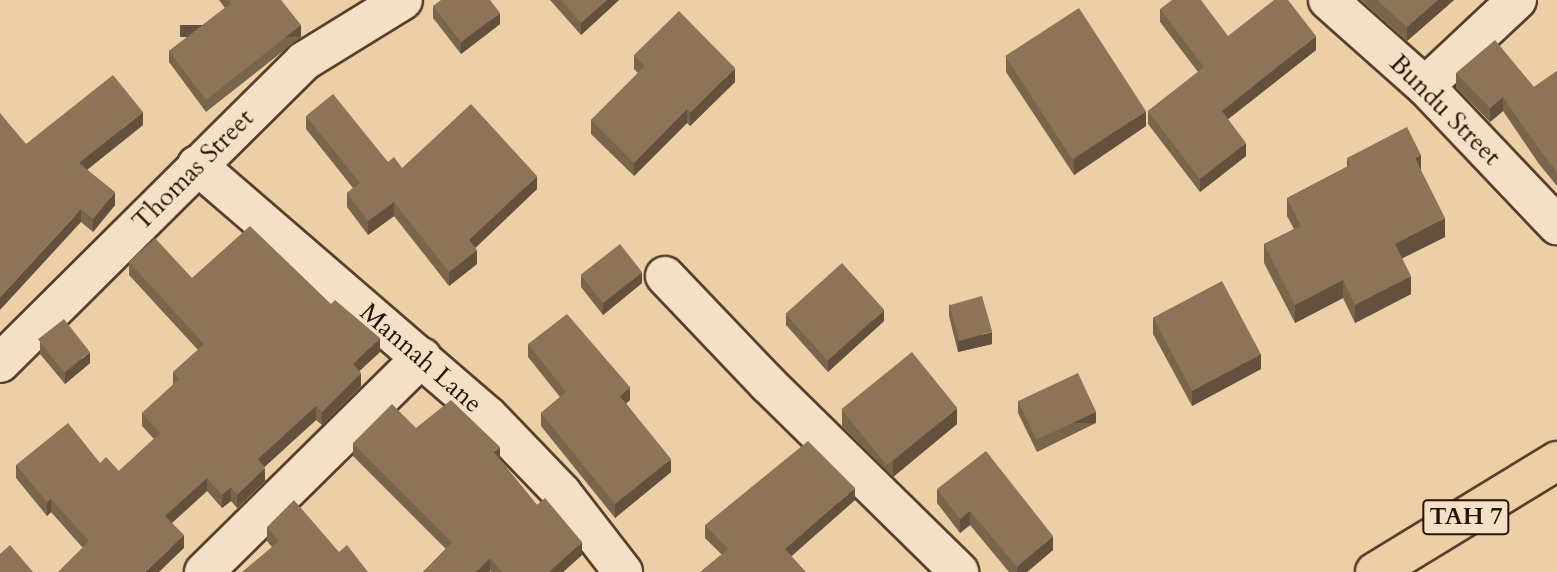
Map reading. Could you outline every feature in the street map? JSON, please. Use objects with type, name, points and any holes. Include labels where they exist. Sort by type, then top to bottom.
[{"type":"highway","name":"TAH 7","points":[[1375,572],[1557,461]]},
{"type":"street","name":"Thomas Street","points":[[0,363],[304,61],[403,0]]},
{"type":"street","name":"Bundu Street","points":[[1328,0],[1425,86],[1557,225]]},
{"type":"street","points":[[1425,86],[1517,0]]},
{"type":"street","name":"Mannah Lane","points":[[197,165],[488,416],[562,494],[623,572]]},
{"type":"street","points":[[665,276],[768,384],[959,572]]},
{"type":"street","points":[[204,572],[422,357]]},
{"type":"building","points":[[229,0],[281,0],[301,25],[206,100],[169,51],[231,3]]},
{"type":"building","points":[[441,0],[490,0],[500,13],[461,42],[433,6]]},
{"type":"building","points":[[561,0],[607,0],[581,23]]},
{"type":"building","points":[[1172,0],[1201,0],[1228,36],[1274,0],[1288,0],[1316,36],[1222,111],[1246,143],[1200,179],[1148,111],[1204,67],[1160,9]]},
{"type":"building","points":[[1377,0],[1438,0],[1407,27]]},
{"type":"building","points":[[1079,8],[1146,111],[1072,159],[1005,56]]},
{"type":"building","points":[[679,11],[735,68],[690,113],[687,109],[634,163],[591,120],[645,66],[634,55]]},
{"type":"building","points":[[1495,40],[1534,87],[1557,71],[1557,172],[1503,97],[1490,108],[1456,73]]},
{"type":"building","points":[[113,75],[143,112],[79,163],[115,192],[93,219],[81,209],[0,297],[0,113],[26,144]]},
{"type":"building","points":[[333,94],[388,162],[394,157],[402,168],[471,104],[537,176],[469,240],[477,250],[449,272],[394,202],[368,221],[347,193],[360,183],[306,116]]},
{"type":"building","points":[[1407,127],[1421,155],[1415,158],[1445,218],[1395,244],[1411,276],[1355,305],[1343,280],[1295,305],[1264,244],[1301,226],[1287,198],[1350,165],[1347,158]]},
{"type":"building","points":[[250,226],[331,304],[335,300],[380,338],[353,364],[361,373],[322,412],[316,406],[258,459],[265,468],[237,495],[231,487],[222,495],[207,478],[165,516],[184,535],[145,572],[58,572],[89,541],[51,499],[47,502],[16,465],[68,423],[100,463],[106,457],[119,471],[160,433],[142,413],[179,379],[173,372],[204,344],[129,262],[155,238],[192,278]]},
{"type":"building","points":[[620,244],[642,272],[603,303],[581,275]]},
{"type":"building","points":[[842,263],[884,310],[828,361],[786,314]]},
{"type":"building","points":[[1222,281],[1261,354],[1192,391],[1153,318]]},
{"type":"building","points":[[982,296],[992,332],[960,341],[949,305]]},
{"type":"building","points":[[567,314],[630,387],[620,396],[671,459],[615,504],[541,413],[566,392],[528,344]]},
{"type":"building","points":[[64,319],[90,352],[64,372],[38,339]]},
{"type":"building","points":[[912,352],[957,408],[887,465],[841,409]]},
{"type":"building","points":[[1078,373],[1096,412],[1036,440],[1018,401]]},
{"type":"building","points":[[451,400],[500,447],[494,452],[537,505],[545,498],[582,542],[549,572],[502,572],[490,558],[476,572],[423,572],[452,542],[353,443],[392,404],[416,428]]},
{"type":"building","points":[[808,441],[855,488],[785,549],[806,572],[700,572],[728,549],[705,525]]},
{"type":"building","points":[[986,451],[1053,536],[1017,567],[970,511],[960,519],[937,489]]},
{"type":"building","points":[[294,500],[339,552],[347,545],[368,572],[242,572],[279,541],[267,527]]},
{"type":"building","points":[[10,545],[33,572],[0,572],[0,554]]}]
